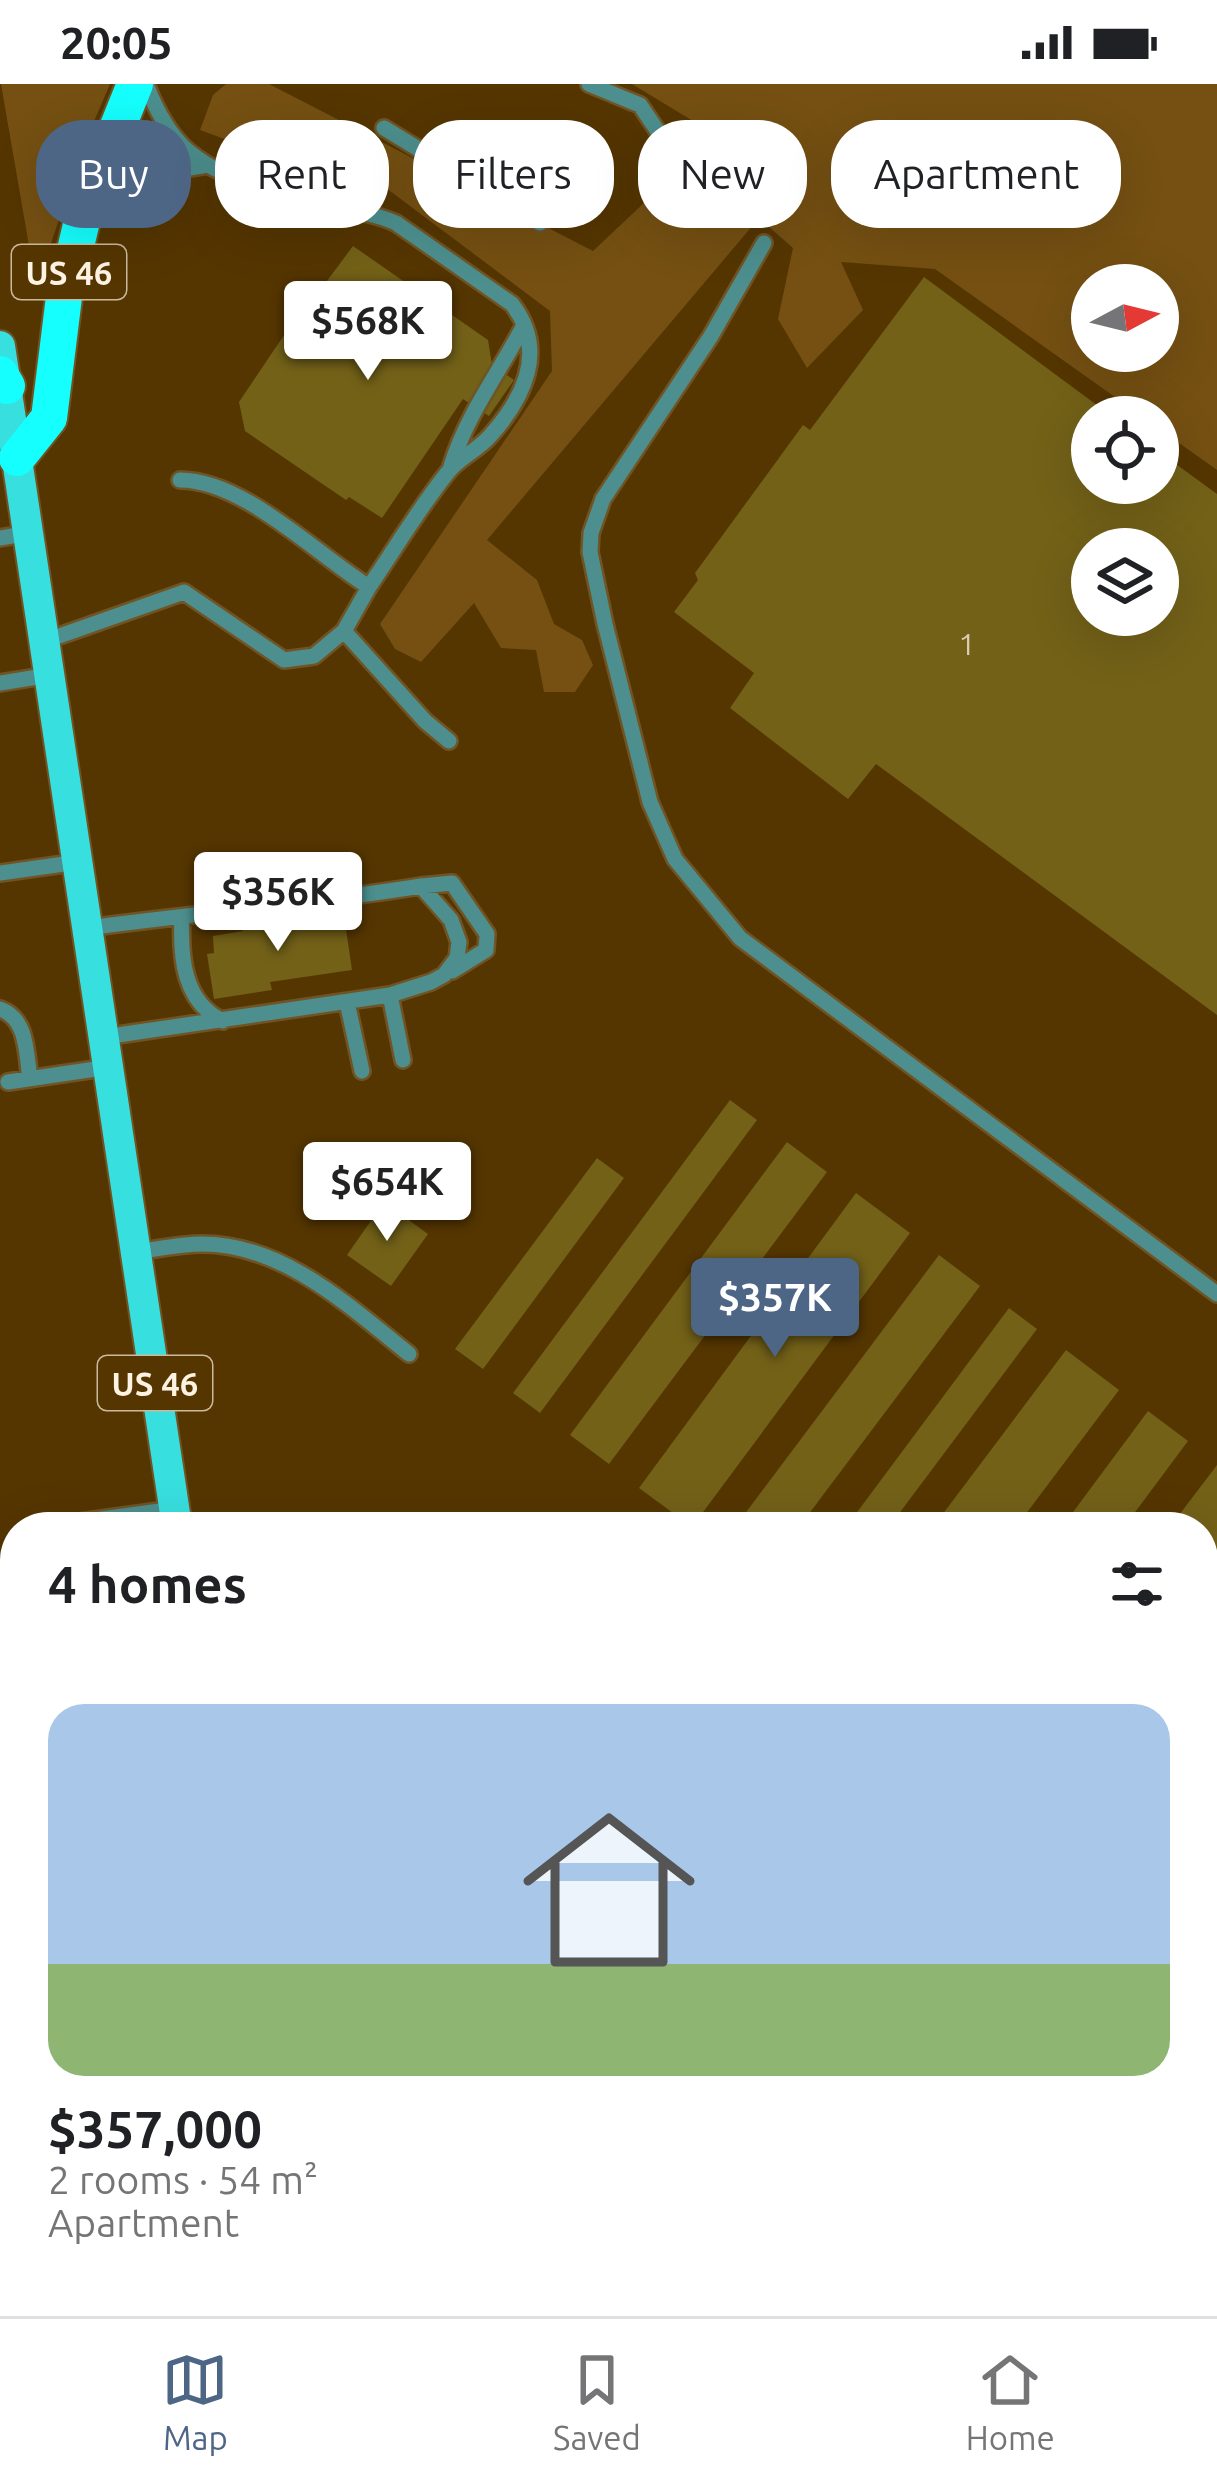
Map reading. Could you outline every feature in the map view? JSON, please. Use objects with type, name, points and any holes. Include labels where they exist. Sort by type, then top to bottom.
[{"type":"highway","name":"US 46","points":[[120,120],[135,84]]},
{"type":"highway","name":"US 46","points":[[17,458],[49,418],[64,297],[80,228]]},
{"type":"main road","name":"US 46","points":[[0,346],[17,458],[14,536],[45,641],[174,1512]]},
{"type":"lane","points":[[45,641],[184,592],[284,660],[314,656],[344,631],[450,469],[488,438],[520,395],[531,362],[524,325],[512,304],[396,223],[378,215],[289,201],[202,166],[158,116],[146,84]]},
{"type":"lane","points":[[590,84],[640,105],[650,120]]},
{"type":"lane","points":[[191,168],[202,166]]},
{"type":"lane","points":[[764,243],[712,336],[603,499],[590,533],[605,624],[658,821],[691,883],[740,938],[1217,1294]]},
{"type":"lane","points":[[450,469],[463,427],[524,325]]},
{"type":"lane","points":[[180,480],[203,480],[239,496],[369,587]]},
{"type":"lane","points":[[344,631],[449,741]]},
{"type":"lane","points":[[0,682],[50,675]]},
{"type":"lane","points":[[0,874],[78,862]]},
{"type":"lane","points":[[8,1082],[223,1021],[390,995],[444,975],[486,950],[487,934],[452,883],[88,928]]},
{"type":"lane","points":[[421,886],[451,920],[459,942],[457,958],[444,975]]},
{"type":"lane","points":[[182,917],[180,956],[193,993],[203,1009],[223,1021]]},
{"type":"lane","points":[[390,995],[403,1060]]},
{"type":"lane","points":[[347,1002],[362,1071]]},
{"type":"lane","points":[[0,1010],[12,1014],[21,1025],[30,1079]]},
{"type":"lane","points":[[136,1252],[202,1244],[270,1259],[320,1284],[409,1354]]},
{"type":"shaded area","points":[[1,84],[110,84],[95,120],[36,120],[36,228],[56,228],[44,264],[32,263]]},
{"type":"shaded area","points":[[226,84],[269,84],[339,120],[215,120],[215,136],[200,130],[213,95]]},
{"type":"shaded area","points":[[632,84],[1217,84],[1217,470],[1179,443],[1179,396],[1113,396],[1080,372],[1179,372],[1179,264],[1071,264],[1071,366],[935,269],[841,262],[863,310],[807,368],[778,319],[793,248],[770,228],[807,228],[807,120],[691,120]]},
{"type":"shaded area","points":[[389,146],[413,158],[413,208],[389,190]]},
{"type":"shaded area","points":[[638,209],[638,228],[751,228],[487,540],[537,580],[554,624],[582,640],[593,665],[575,692],[544,692],[536,650],[501,648],[474,603],[421,662],[395,649],[380,624],[552,371],[550,311],[439,228],[548,228],[593,251]]},
{"type":"building","points":[[353,246],[488,340],[492,365],[514,380],[489,416],[463,399],[382,518],[349,497],[346,500],[245,431],[239,402],[311,295],[315,297]]},
{"type":"building","points":[[924,277],[1085,396],[1071,396],[1071,504],[1179,504],[1179,466],[1217,494],[1217,1015],[876,764],[848,799],[730,708],[754,673],[674,612],[698,580],[695,573],[803,425],[810,430]]},
{"type":"building","points":[[343,909],[352,970],[270,982],[272,990],[214,999],[207,954],[214,953],[213,936],[243,931],[242,926],[254,922],[275,919],[277,927],[327,919],[326,912]]},
{"type":"building","points":[[730,1100],[757,1120],[540,1413],[513,1393]]},
{"type":"building","points":[[787,1142],[827,1172],[609,1464],[570,1435]]},
{"type":"building","points":[[597,1158],[624,1178],[483,1369],[455,1349]]},
{"type":"building","points":[[856,1193],[910,1233],[703,1512],[672,1512],[639,1488]]},
{"type":"building","points":[[384,1202],[428,1234],[391,1286],[347,1255]]},
{"type":"building","points":[[939,1255],[980,1286],[810,1512],[746,1512]]},
{"type":"building","points":[[1009,1308],[1037,1329],[900,1512],[857,1512]]},
{"type":"building","points":[[1066,1350],[1119,1390],[1027,1512],[944,1512]]},
{"type":"building","points":[[1148,1411],[1188,1441],[1135,1512],[1073,1512]]},
{"type":"building","points":[[1217,1465],[1217,1512],[1181,1512]]}]
